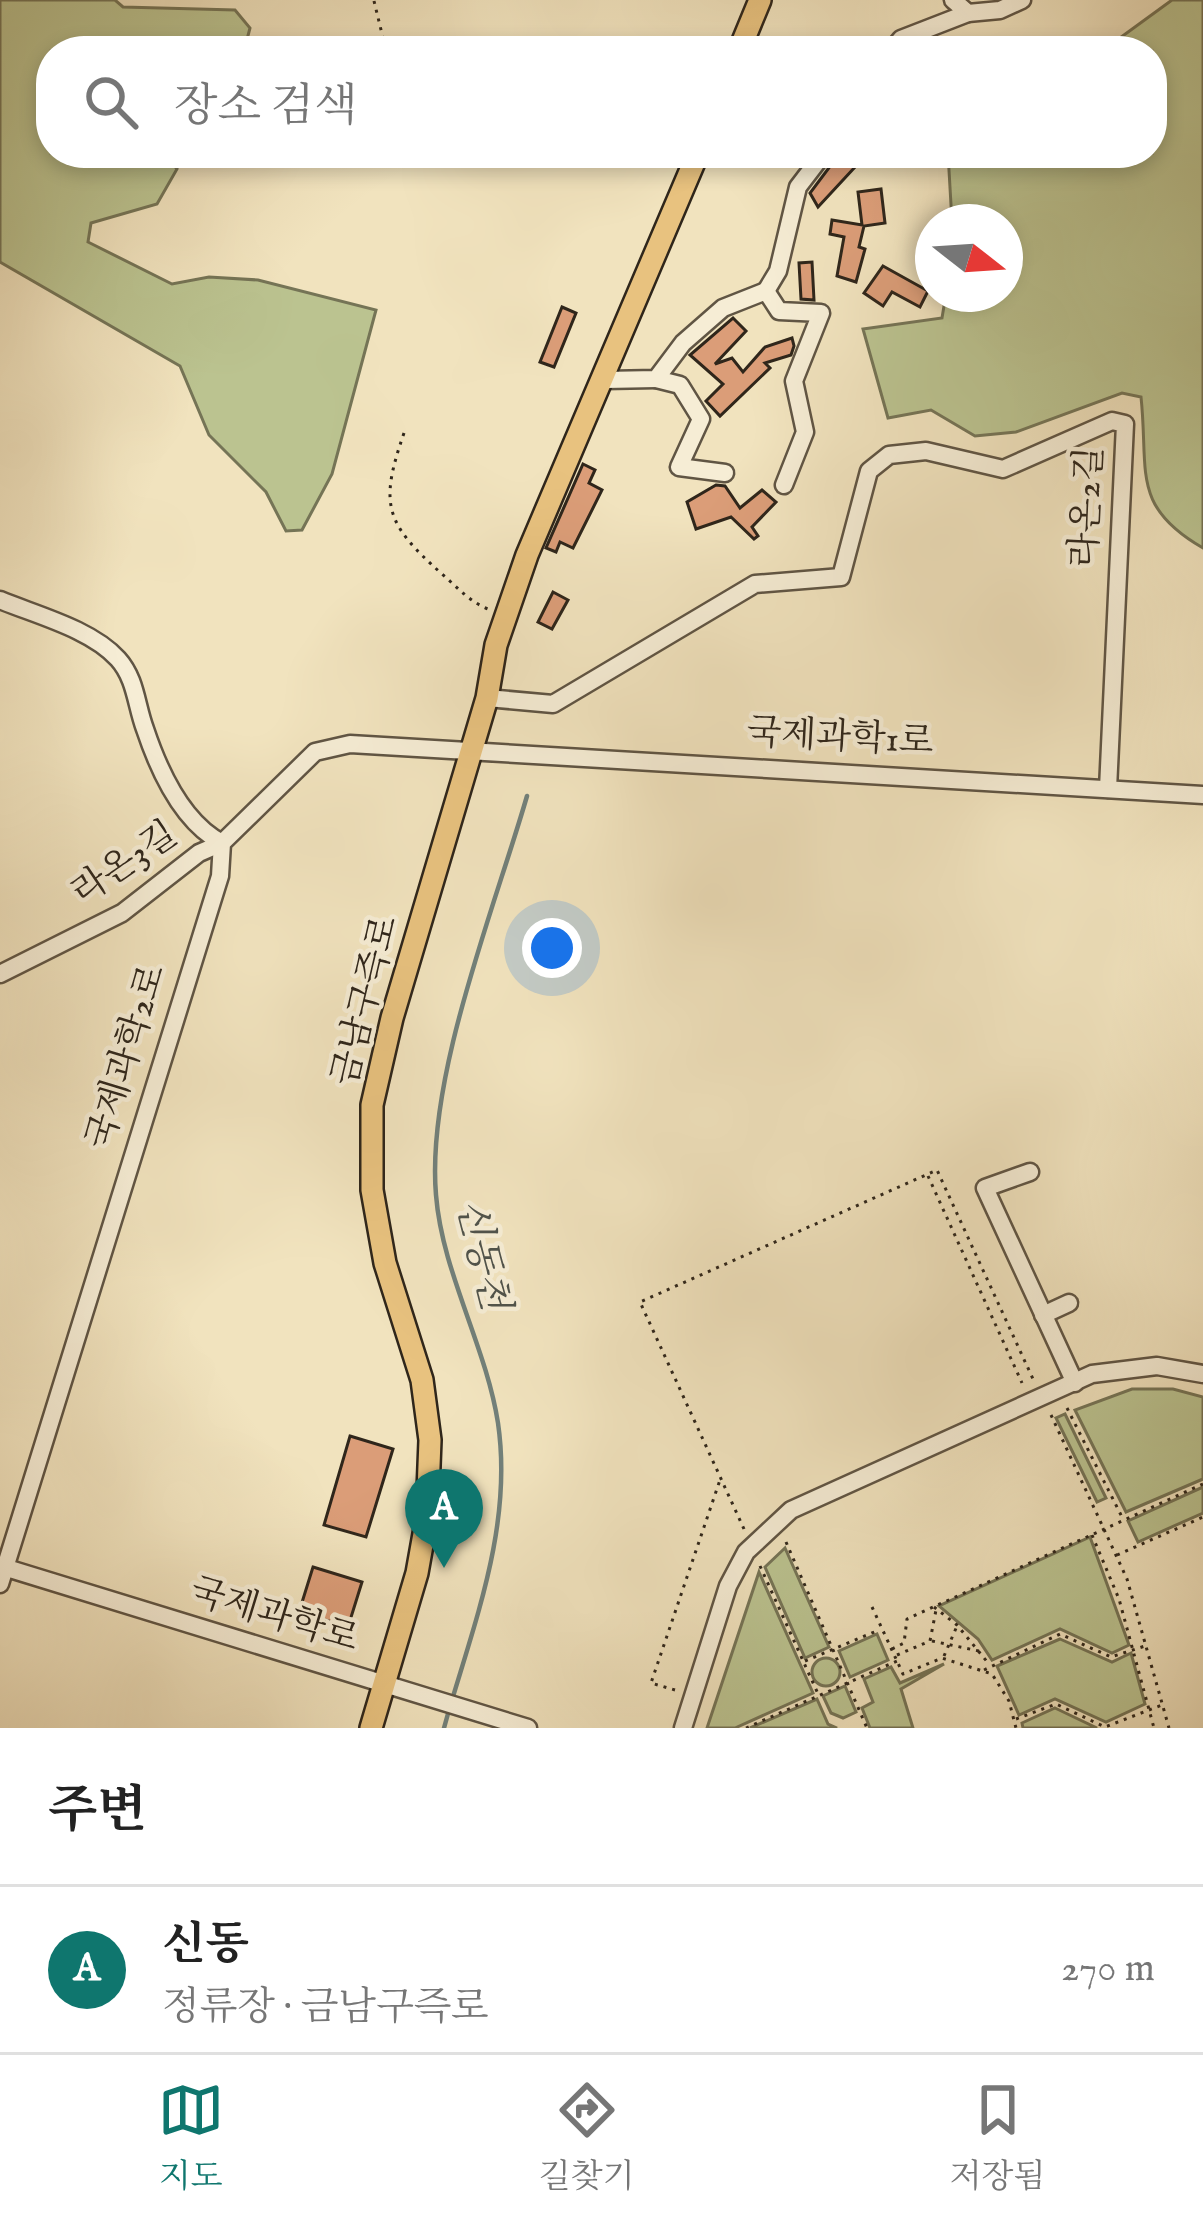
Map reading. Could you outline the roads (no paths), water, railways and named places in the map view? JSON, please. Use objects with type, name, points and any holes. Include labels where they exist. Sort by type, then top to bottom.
[{"type":"main road","points":[[745,36],[760,0]]},
{"type":"main road","name":"금남구즉로","points":[[371,1728],[428,1516],[430,1440],[422,1380],[385,1263],[372,1190],[372,1105],[392,1018],[472,752],[506,617],[691,168]]},
{"type":"street","points":[[953,0],[968,13]]},
{"type":"street","points":[[910,36],[968,13],[1000,10],[1022,0]]},
{"type":"street","points":[[656,379],[683,343],[723,308],[766,291],[778,271],[798,188],[813,168]]},
{"type":"street","points":[[766,291],[779,311],[821,313],[794,381],[805,432],[784,485]]},
{"type":"street","points":[[605,380],[656,379],[680,385],[701,418],[679,467],[725,473]]},
{"type":"street","name":"라온2길","points":[[487,698],[553,704],[755,584],[842,577],[869,471],[889,454],[926,451],[1003,469],[1112,421],[1125,424],[1108,789]]},
{"type":"street","points":[[0,600],[117,657],[134,685],[145,729],[182,807],[199,831],[222,843],[315,752],[350,744],[472,752]]},
{"type":"street","name":"국제과학1로","points":[[472,752],[1203,795]]},
{"type":"street","name":"라온3길","points":[[0,974],[122,913],[199,853],[222,843]]},
{"type":"street","name":"국제과학2로","points":[[2,1572],[220,876],[222,843]]},
{"type":"street","points":[[1030,1172],[985,1188],[1075,1383]]},
{"type":"street","points":[[1043,1315],[1069,1303]]},
{"type":"street","points":[[682,1728],[728,1586],[746,1552],[791,1510],[1092,1374],[1157,1366],[1203,1374]]},
{"type":"street","name":"국제과학로","points":[[2,1572],[528,1728]]},
{"type":"waterway","points":[[452,1700],[490,1564],[501,1494],[501,1459],[492,1394],[440,1224],[436,1149],[441,1099],[465,994],[527,796]]},
{"type":"waterway","name":"신동천","points":[[444,1728],[449,1710]]},
{"type":"place","name":"신동","points":[[444,1568]]}]
